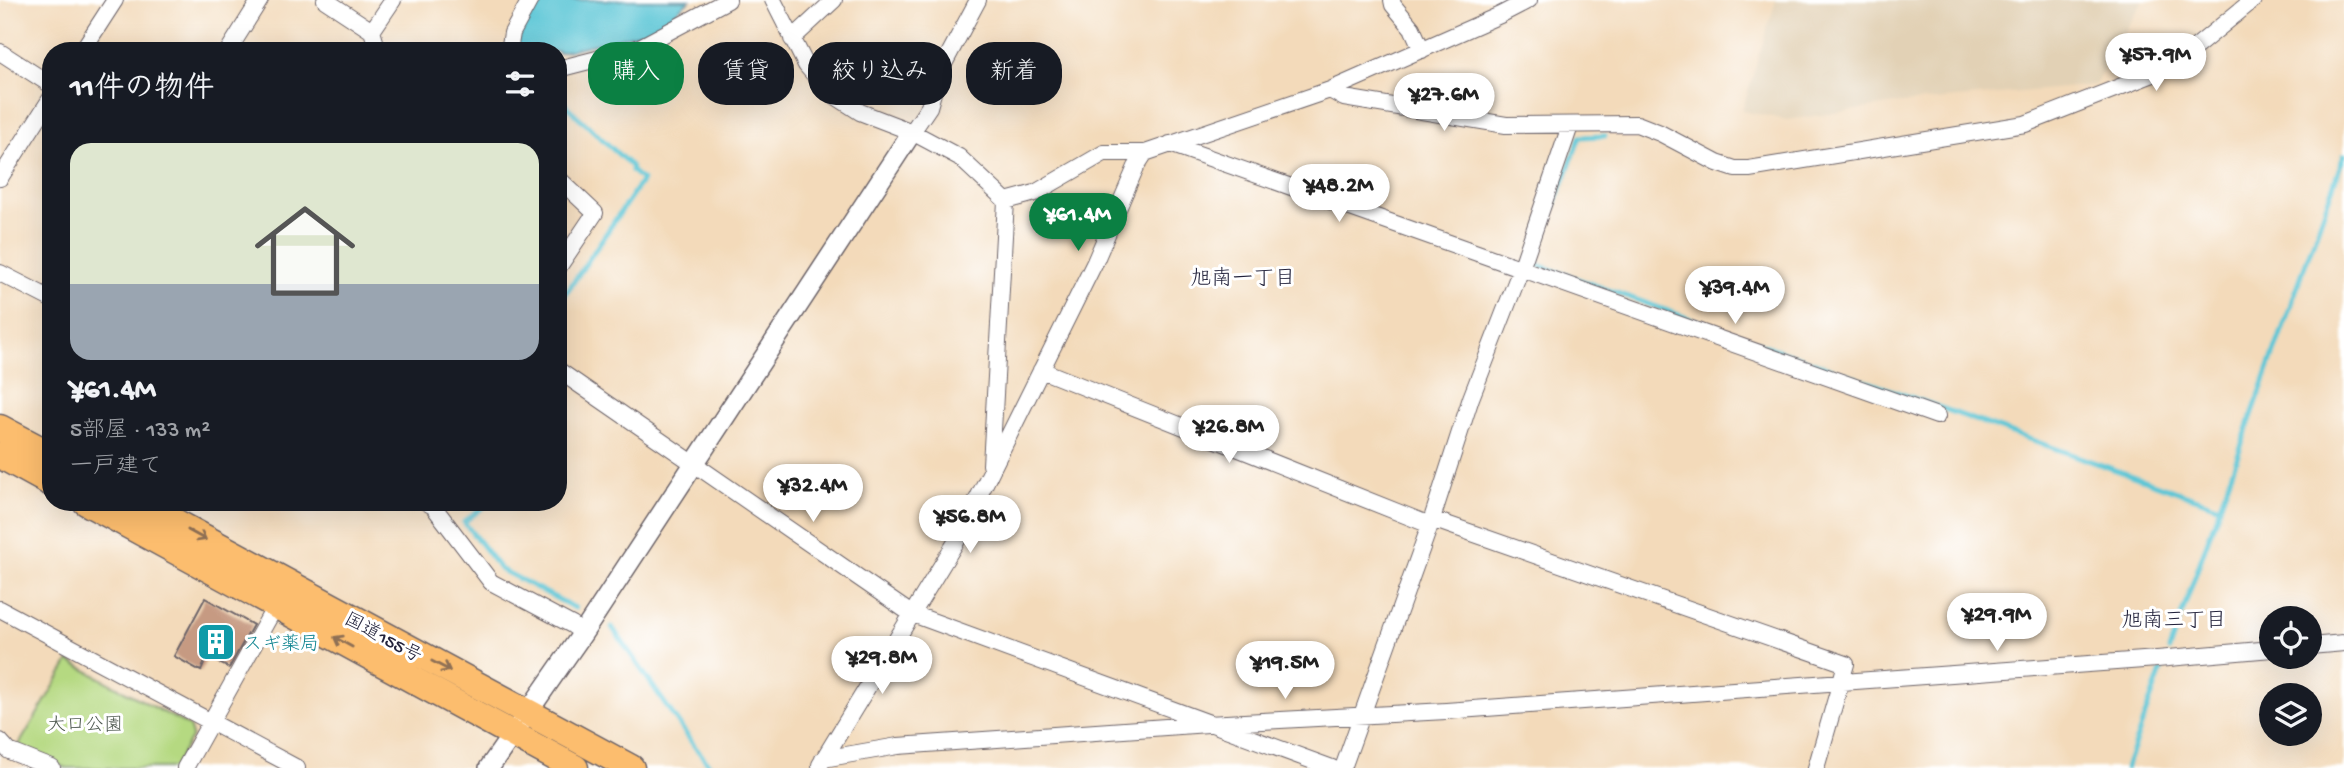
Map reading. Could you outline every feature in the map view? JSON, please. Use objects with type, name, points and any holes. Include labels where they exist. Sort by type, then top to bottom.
[{"type":"highway","points":[[0,428],[42,450]]},
{"type":"highway","points":[[3,462],[42,479]]},
{"type":"highway","name":"国道155号","points":[[103,511],[575,768]]},
{"type":"highway","name":"国道155号","points":[[155,511],[631,768]]},
{"type":"street","points":[[88,42],[115,0]]},
{"type":"street","points":[[234,42],[260,0]]},
{"type":"street","points":[[325,0],[372,32],[375,42]]},
{"type":"street","points":[[372,32],[393,0]]},
{"type":"street","points":[[510,42],[512,33],[530,0]]},
{"type":"street","points":[[567,67],[636,49],[728,0]]},
{"type":"street","points":[[773,0],[806,65],[829,92],[844,104],[912,132],[960,158],[1006,201]]},
{"type":"street","points":[[792,39],[834,0]]},
{"type":"street","points":[[489,768],[583,634],[929,107],[938,75],[978,0]]},
{"type":"street","points":[[1392,0],[1412,29],[1422,50]]},
{"type":"street","points":[[1006,201],[1035,193],[1104,153],[1145,153],[1330,90],[1500,16],[1529,0]]},
{"type":"street","points":[[1330,90],[1344,98],[1507,125],[1637,124],[1717,163],[1735,169],[1749,169],[2025,124],[2158,72],[2186,55],[2253,0]]},
{"type":"street","points":[[0,52],[42,79]]},
{"type":"street","points":[[0,178],[42,112]]},
{"type":"street","points":[[1343,768],[1431,522],[1471,398],[1521,269],[1570,126]]},
{"type":"street","points":[[1170,144],[1937,416]]},
{"type":"street","points":[[820,764],[956,542],[1095,262],[1136,167],[1145,153]]},
{"type":"street","points":[[567,187],[595,213],[567,255]]},
{"type":"street","points":[[990,474],[1006,201]]},
{"type":"street","points":[[0,273],[42,294]]},
{"type":"street","points":[[1041,370],[1431,522],[1846,664],[1816,768]]},
{"type":"street","points":[[567,376],[911,613],[1332,768]]},
{"type":"street","points":[[437,511],[491,582],[572,625],[583,634]]},
{"type":"street","points":[[185,768],[276,605]]},
{"type":"street","points":[[0,609],[297,768]]},
{"type":"street","points":[[2322,645],[2344,643]]},
{"type":"street","points":[[820,764],[898,746],[1209,724],[1446,711],[2259,650]]},
{"type":"street","points":[[0,741],[9,751],[52,768]]},
{"type":"shaded area","points":[[1776,0],[2143,0],[2095,85],[1903,103],[1787,120],[1742,111]]},
{"type":"green space","name":"大口公園","points":[[69,661],[189,726],[192,736],[174,768],[66,768],[17,748]]},
{"type":"water","points":[[536,0],[690,0],[656,29],[603,42],[588,42],[588,46],[567,51],[567,42],[516,42]]},
{"type":"building","name":"スギ薬局","points":[[205,598],[253,625],[229,668],[207,657],[201,671],[174,656]]},
{"type":"waterway","points":[[567,106],[631,166],[632,171],[642,180],[567,292]]},
{"type":"waterway","points":[[1605,136],[1580,137],[1533,263],[2220,507]]},
{"type":"waterway","points":[[2169,650],[2344,155]]},
{"type":"waterway","points":[[478,511],[464,522],[500,569],[575,608]]},
{"type":"waterway","points":[[612,627],[712,768]]},
{"type":"waterway","points":[[2126,768],[2161,671]]},
{"type":"place","name":"スギ薬局","points":[[216,642]]},
{"type":"district","name":"旭南一丁目","points":[[1243,277]]},
{"type":"district","name":"旭南三丁目","points":[[2174,619]]}]
